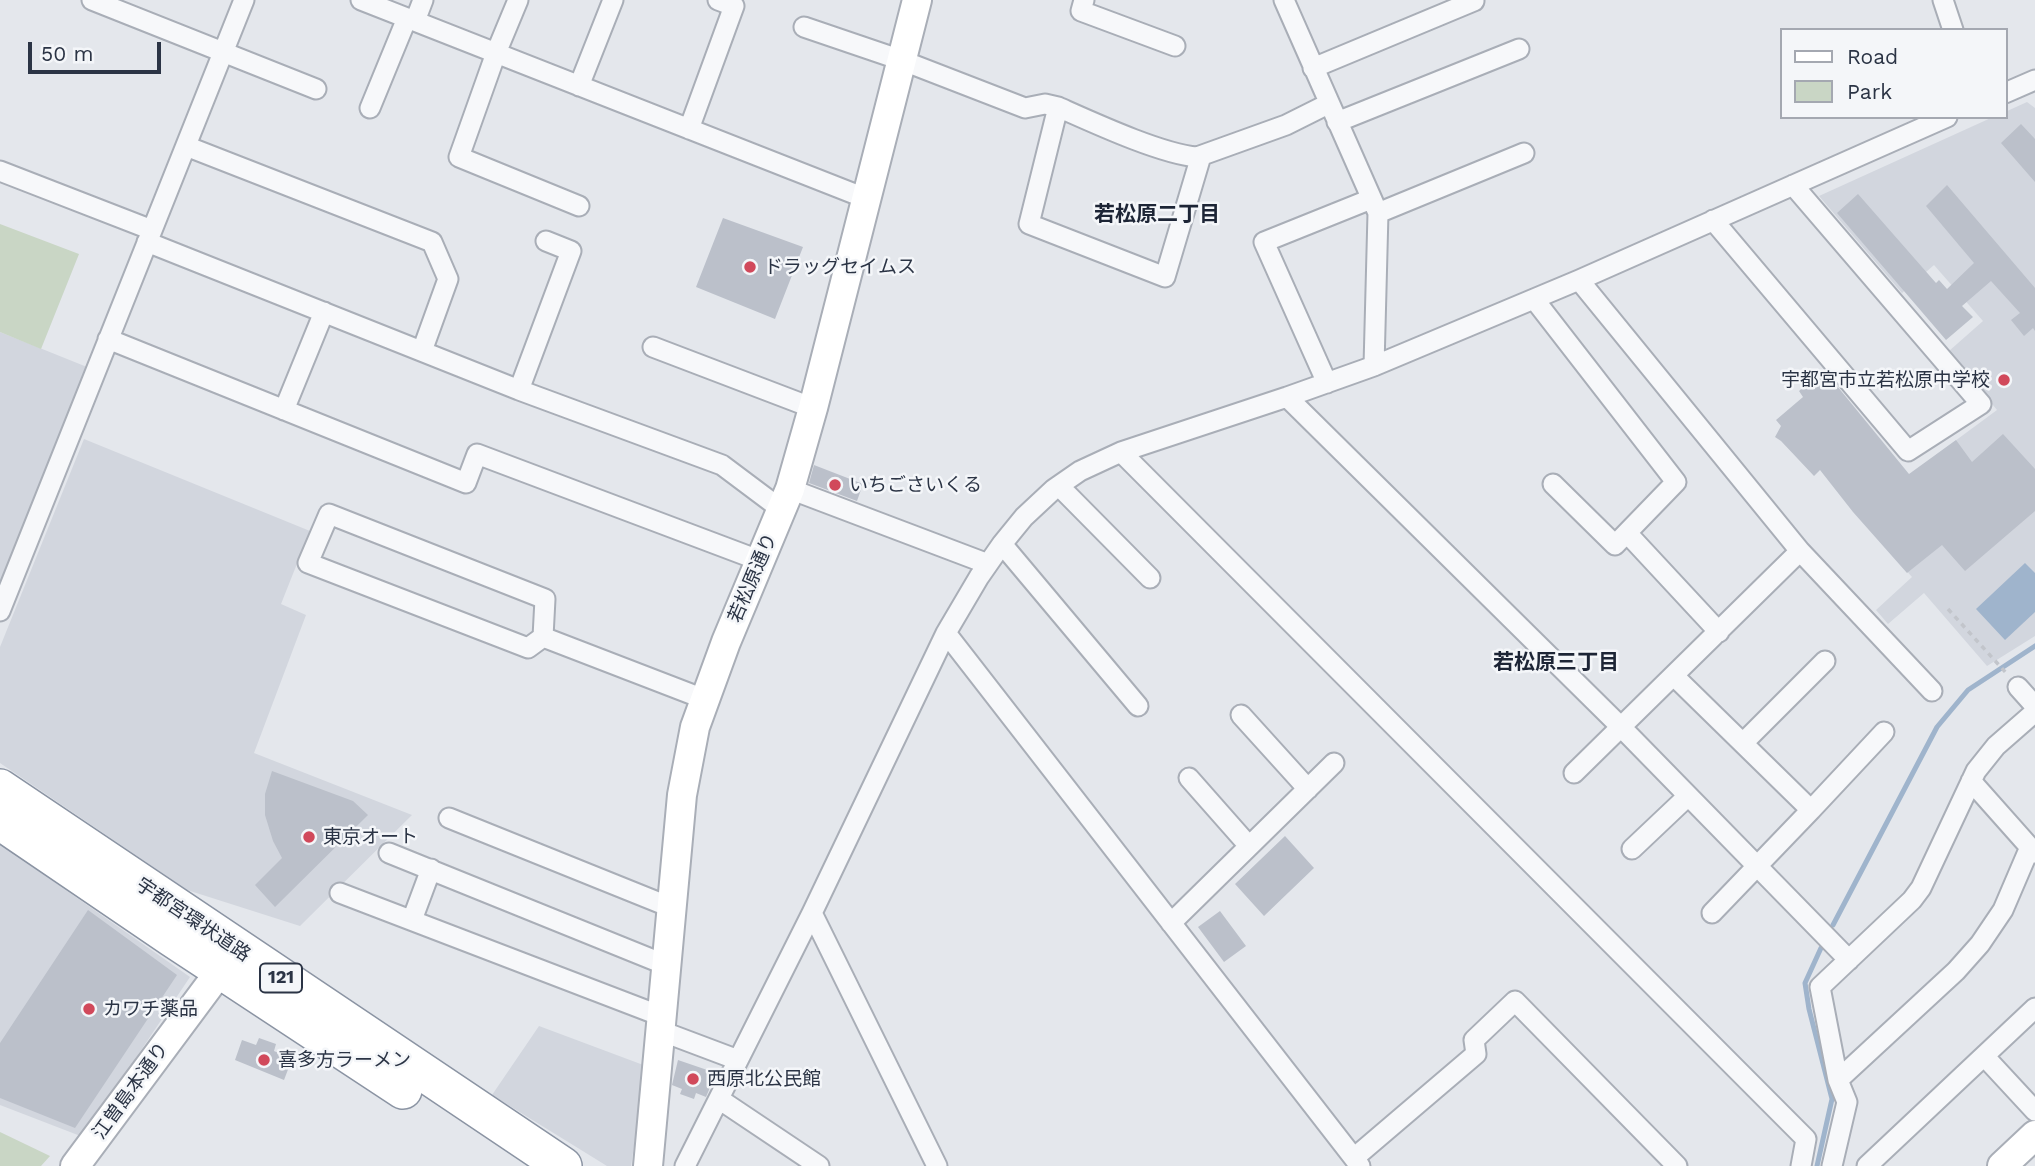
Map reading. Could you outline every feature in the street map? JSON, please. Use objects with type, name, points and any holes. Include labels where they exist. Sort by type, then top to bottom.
[{"type":"highway","name":"宇都宮環状道路","points":[[0,788],[228,960],[517,1166]]},
{"type":"highway","name":"宇都宮環状道路","points":[[0,821],[563,1166]]},
{"type":"street","points":[[92,0],[316,89]]},
{"type":"street","points":[[0,611],[244,0]]},
{"type":"street","points":[[361,0],[865,198]]},
{"type":"street","points":[[370,108],[423,0]]},
{"type":"street","points":[[518,0],[458,157],[579,206]]},
{"type":"street","points":[[579,86],[613,0]]},
{"type":"street","points":[[689,129],[734,6],[718,0]]},
{"type":"street","name":"若松原通り","points":[[648,1166],[670,907],[682,795],[695,727],[786,499],[813,408],[917,0]]},
{"type":"street","points":[[1084,0],[1081,11],[1175,46]]},
{"type":"street","points":[[1283,0],[1374,206],[1374,366]]},
{"type":"street","points":[[1943,0],[1952,28]]},
{"type":"street","points":[[1313,68],[1474,1]]},
{"type":"street","points":[[804,27],[901,60],[1025,108],[1045,104],[1058,107],[1146,143],[1188,156],[1201,156],[1286,125],[1333,113],[1519,49]]},
{"type":"street","points":[[2007,92],[2032,86]]},
{"type":"street","points":[[1058,107],[1029,224],[1165,277],[1201,156]]},
{"type":"street","points":[[685,1166],[812,913],[946,633],[1002,544],[1024,517],[1059,486],[1080,471],[1121,452],[1374,366],[1534,299],[1942,119]]},
{"type":"street","points":[[186,146],[432,242],[448,279],[422,351]]},
{"type":"street","points":[[1327,383],[1264,242],[1524,153]]},
{"type":"street","points":[[0,171],[324,312],[519,390],[722,465],[786,499],[988,564]]},
{"type":"street","points":[[1713,220],[1908,451],[1981,404],[1793,185]]},
{"type":"street","points":[[519,390],[571,251],[546,241]]},
{"type":"street","points":[[1579,279],[1800,551],[1931,691]]},
{"type":"street","points":[[1534,299],[1676,482],[1615,545],[1553,484]]},
{"type":"street","points":[[284,410],[324,312]]},
{"type":"street","points":[[108,339],[466,483],[477,454],[761,561]]},
{"type":"street","points":[[653,347],[813,408]]},
{"type":"street","points":[[1287,397],[1621,727],[1849,960]]},
{"type":"street","points":[[1121,452],[1806,1139],[1801,1166]]},
{"type":"street","points":[[1059,486],[1150,578]]},
{"type":"street","points":[[329,514],[545,599],[542,637],[528,648],[308,563],[329,514]]},
{"type":"street","points":[[1627,533],[1719,632]]},
{"type":"street","points":[[1002,544],[1138,706]]},
{"type":"street","points":[[1574,773],[1800,551]]},
{"type":"street","points":[[946,633],[1357,1162],[1476,1054],[1474,1040],[1515,1001],[1677,1166]]},
{"type":"street","points":[[542,637],[704,699]]},
{"type":"street","points":[[1744,743],[1825,661]]},
{"type":"street","points":[[1674,676],[1811,810]]},
{"type":"street","points":[[2014,682],[2035,706]]},
{"type":"street","points":[[1832,1166],[1847,1102],[1838,1080],[1820,987],[1912,900],[1921,888],[1971,781],[1996,746],[2035,712]]},
{"type":"street","points":[[1241,715],[1308,789]]},
{"type":"street","points":[[1712,913],[1884,733]]},
{"type":"street","points":[[1171,923],[1334,763]]},
{"type":"street","points":[[1189,778],[1249,846]]},
{"type":"street","points":[[1838,1080],[1956,971],[1980,944],[2003,910],[2033,850],[1971,781]]},
{"type":"street","points":[[1632,849],[1688,796]]},
{"type":"street","points":[[449,818],[670,907]]},
{"type":"street","points":[[389,853],[666,965]]},
{"type":"street","points":[[412,920],[431,869]]},
{"type":"street","points":[[340,893],[412,920],[738,1059]]},
{"type":"street","points":[[812,913],[937,1166]]},
{"type":"street","name":"江曽島本通り","points":[[75,1166],[228,960]]},
{"type":"street","points":[[1867,1166],[2035,1008]]},
{"type":"street","points":[[1985,1057],[2035,1111]]},
{"type":"street","points":[[719,1099],[819,1166]]},
{"type":"street","points":[[2002,1166],[2035,1135]]},
{"type":"path","points":[[1948,609],[2014,682]]},
{"type":"shaded area","name":"宇都宮市立若松原中学校","points":[[2027,102],[2035,108],[2035,636],[1987,666],[1924,593],[1888,624],[1876,610],[1912,577],[1856,514],[1997,410],[1949,351],[1983,321],[1934,265],[1902,293],[1819,196],[1989,119],[2007,119],[2007,111]]},
{"type":"shaded area","points":[[0,332],[87,367],[0,583]]},
{"type":"shaded area","points":[[84,439],[310,531],[281,604],[306,615],[254,753],[412,815],[300,926],[187,890],[0,763],[0,647]]},
{"type":"shaded area","name":"カワチ薬品","points":[[0,844],[190,977],[83,1137],[0,1105]]},
{"type":"shaded area","points":[[539,1026],[646,1066],[631,1166],[607,1166],[492,1095]]},
{"type":"green space","points":[[0,224],[79,254],[41,349],[0,332]]},
{"type":"green space","points":[[0,1132],[50,1156],[41,1166],[0,1166]]},
{"type":"water","points":[[2025,563],[2035,573],[2035,612],[2005,640],[1976,609]]},
{"type":"building","points":[[2021,124],[2035,139],[2035,182],[2001,143]]},
{"type":"building","points":[[1947,185],[2035,288],[2035,331],[2033,328],[2024,336],[2011,320],[2020,313],[1991,281],[1962,306],[1973,317],[1946,340],[1837,213],[1858,194],[1936,283],[1939,280],[1947,289],[1974,263],[1926,206]]},
{"type":"building","name":"ドラッグセイムス","points":[[723,218],[803,247],[775,319],[696,287]]},
{"type":"building","points":[[1824,370],[1909,474],[1956,440],[1972,462],[2003,434],[2035,469],[2035,511],[1965,571],[1942,545],[1907,573],[1820,470],[1814,476],[1775,437],[1781,426],[1776,420],[1803,397],[1799,391]]},
{"type":"building","name":"いちごさいくる","points":[[814,465],[863,484],[857,501],[809,483]]},
{"type":"building","name":"東京オート","points":[[272,771],[353,801],[368,815],[275,907],[255,885],[282,858],[273,841],[265,815],[265,794]]},
{"type":"building","points":[[1285,836],[1314,868],[1264,916],[1235,884]]},
{"type":"building","name":"カワチ薬品","points":[[88,910],[177,975],[75,1128],[0,1098],[0,1043]]},
{"type":"building","points":[[1220,911],[1246,946],[1224,962],[1198,927]]},
{"type":"building","name":"喜多方ラーメン","points":[[259,1038],[276,1044],[274,1051],[292,1059],[284,1080],[235,1060],[242,1040],[256,1045]]},
{"type":"building","name":"西原北公民館","points":[[678,1060],[716,1073],[706,1097],[696,1093],[694,1099],[680,1094],[682,1089],[672,1085]]},
{"type":"waterway","points":[[1833,925],[1937,727],[1968,690],[2035,646]]},
{"type":"waterway","points":[[1817,1166],[1832,1099],[1805,983],[1821,948]]},
{"type":"place","name":"ドラッグセイムス","points":[[750,267]]},
{"type":"place","name":"宇都宮市立若松原中学校","points":[[2004,380]]},
{"type":"place","name":"いちごさいくる","points":[[835,485]]},
{"type":"place","name":"東京オート","points":[[309,837]]},
{"type":"place","name":"カワチ薬品","points":[[89,1009]]},
{"type":"place","name":"喜多方ラーメン","points":[[264,1060]]},
{"type":"place","name":"西原北公民館","points":[[693,1079]]},
{"type":"district","name":"若松原二丁目","points":[[1157,215]]},
{"type":"district","name":"若松原三丁目","points":[[1556,663]]}]
